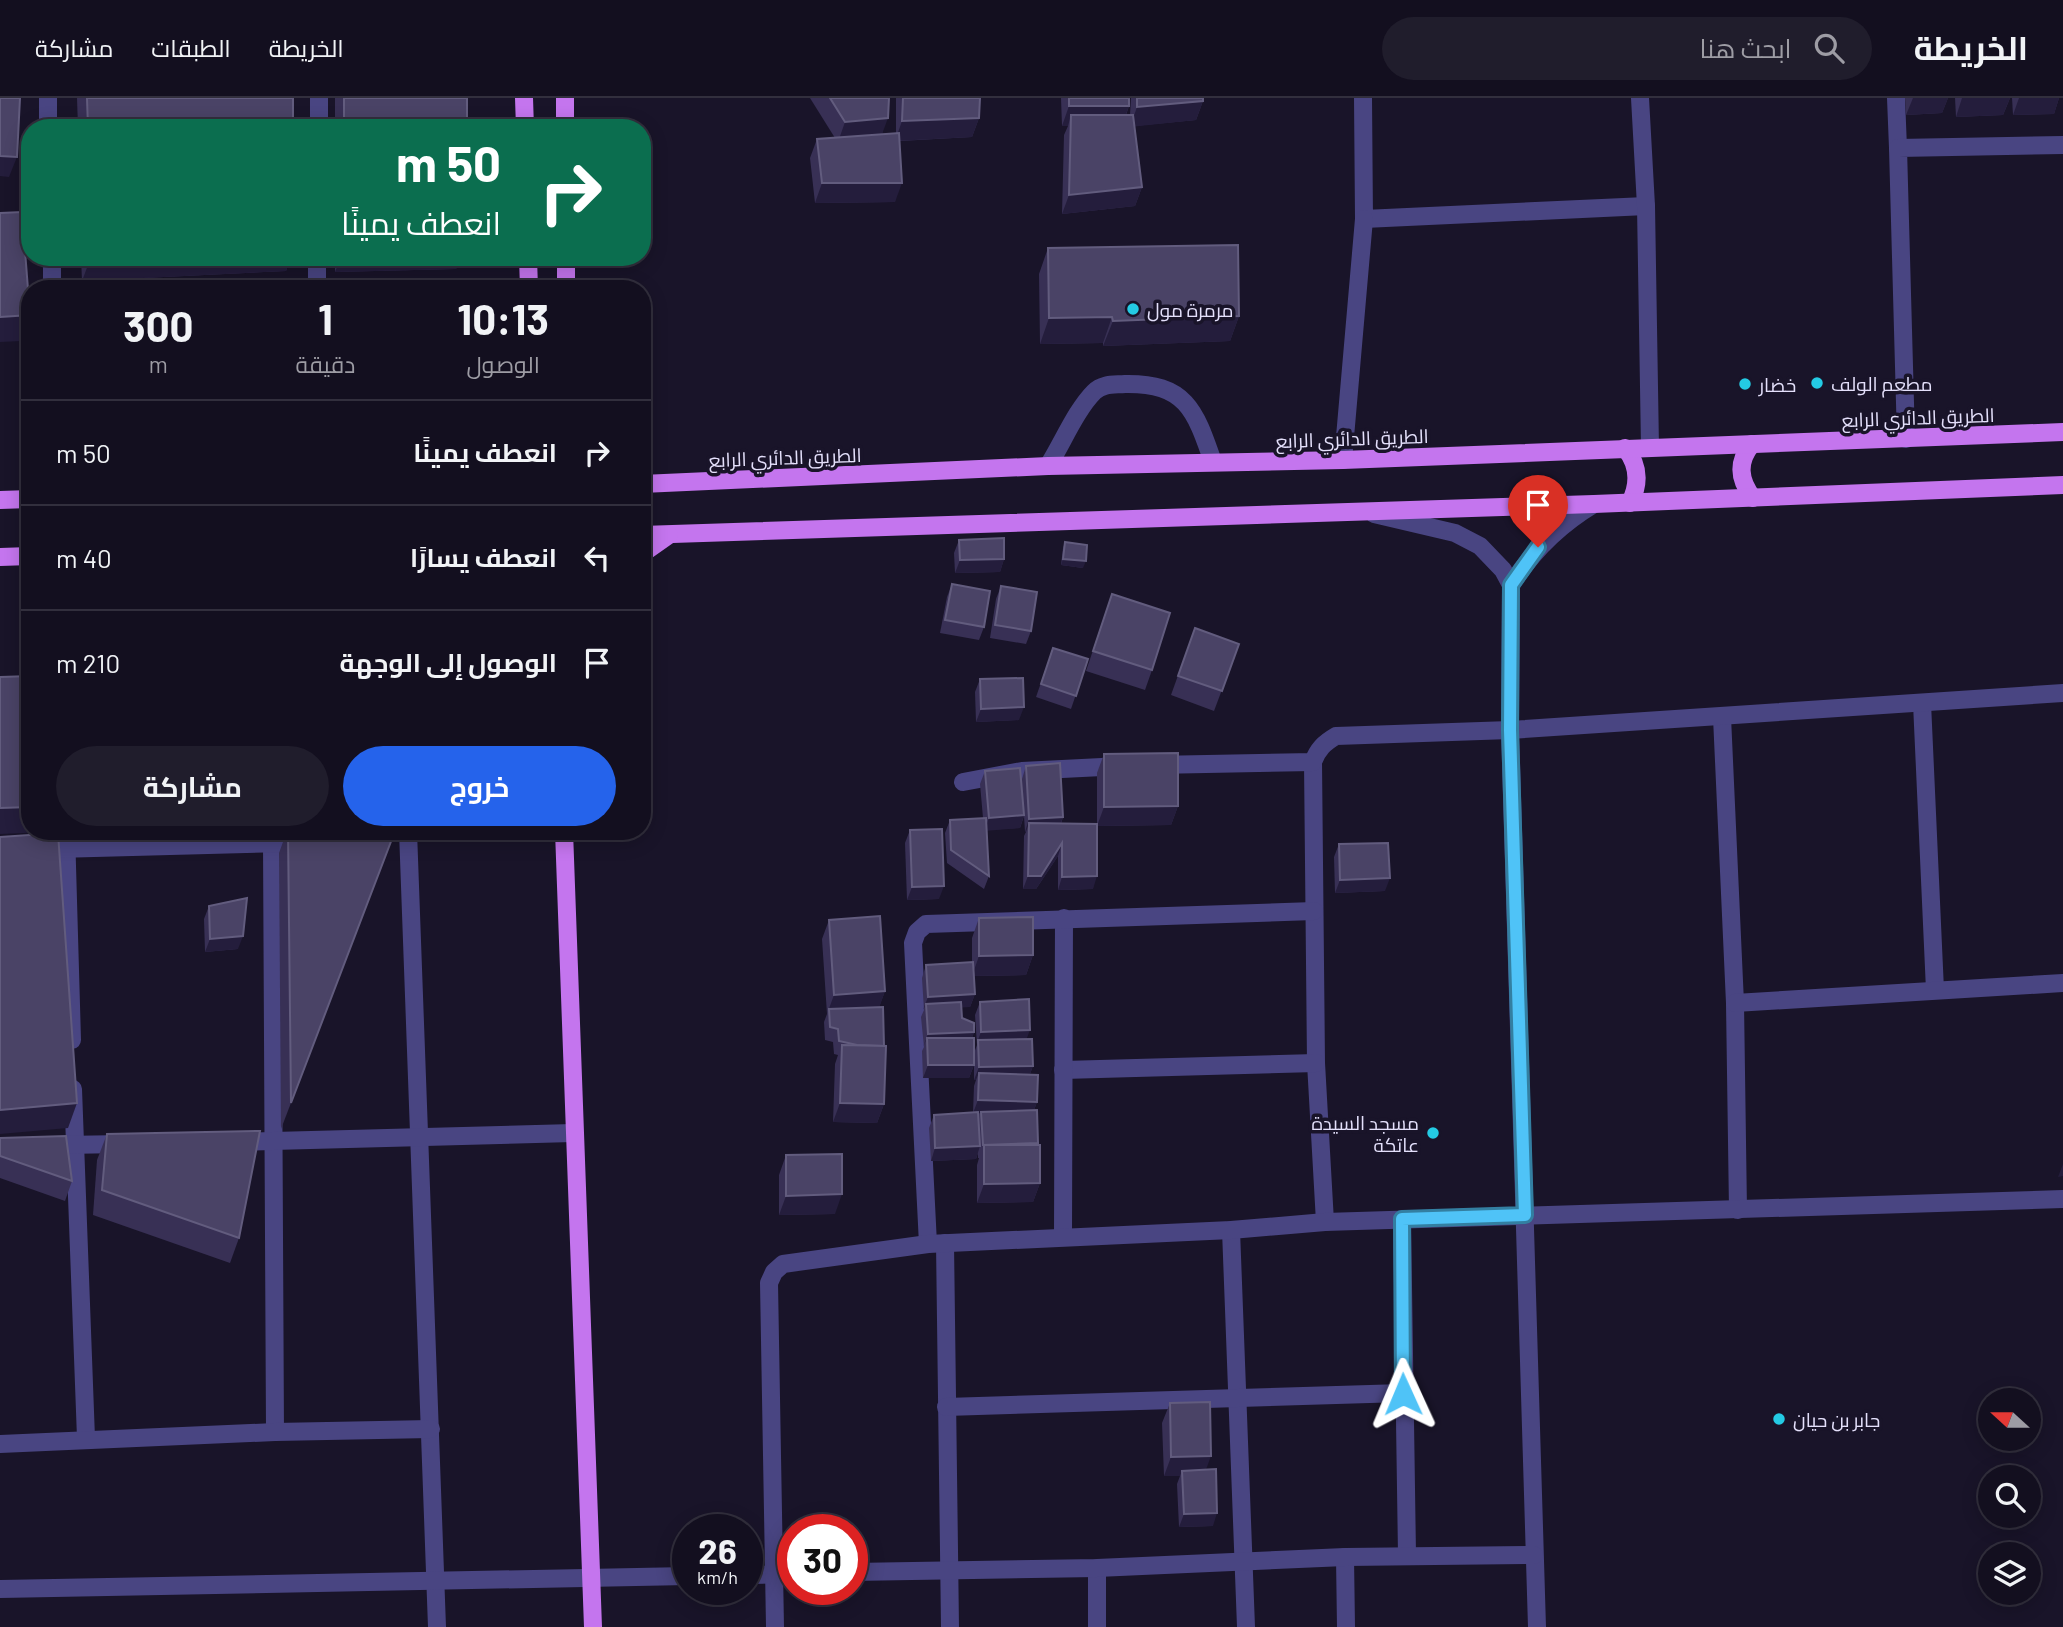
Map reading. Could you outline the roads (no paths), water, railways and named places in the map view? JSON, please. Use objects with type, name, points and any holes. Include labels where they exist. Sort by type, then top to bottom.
[{"type":"main road","points":[[524,98],[525,119]]},
{"type":"main road","points":[[565,98],[565,119]]},
{"type":"main road","name":"الطريق الدائري الرابع","points":[[651,481],[1048,466],[1343,460],[2063,432]]},
{"type":"main road","points":[[1752,444],[1743,457],[1741,473],[1753,498]]},
{"type":"main road","points":[[1625,448],[1632,456],[1637,475],[1637,484],[1630,503]]},
{"type":"main road","points":[[651,536],[1630,503],[2063,485]]},
{"type":"main road","points":[[0,499],[21,499]]},
{"type":"main road","points":[[651,548],[669,535]]},
{"type":"main road","points":[[0,557],[21,556]]},
{"type":"main road","points":[[564,840],[593,1627]]},
{"type":"street","points":[[48,98],[48,119]]},
{"type":"street","points":[[319,98],[319,119]]},
{"type":"street","points":[[1343,460],[1364,219],[1363,98]]},
{"type":"street","points":[[1640,98],[1646,206],[1650,447]]},
{"type":"street","points":[[1896,98],[1906,439]]},
{"type":"street","points":[[1898,148],[2063,145]]},
{"type":"street","points":[[1364,219],[1646,206]]},
{"type":"street","points":[[1048,466],[1087,401],[1104,385],[1149,384],[1179,396],[1189,405],[1201,427],[1213,462]]},
{"type":"street","points":[[1511,585],[1538,547],[1574,516],[1594,504]]},
{"type":"street","points":[[1361,512],[1441,529],[1468,538],[1493,557],[1511,585],[1510,730],[1537,1627]]},
{"type":"street","points":[[1325,1222],[1316,1063],[1314,762],[1318,750],[1325,742],[1336,736],[1510,730],[2063,692]]},
{"type":"street","points":[[1922,703],[1935,990]]},
{"type":"street","points":[[1722,716],[1735,1003],[1738,1210]]},
{"type":"street","points":[[963,782],[1022,771],[1069,767],[1314,762]]},
{"type":"street","points":[[67,840],[74,1145],[86,1438]]},
{"type":"street","points":[[40,850],[67,840],[299,842]]},
{"type":"street","points":[[404,840],[420,1136],[437,1627]]},
{"type":"street","points":[[272,843],[275,1432]]},
{"type":"street","points":[[950,1627],[946,1408],[937,1243],[913,943],[917,932],[926,924],[1314,911]]},
{"type":"street","points":[[1063,1236],[1064,918]]},
{"type":"street","points":[[1735,1003],[2063,983]]},
{"type":"street","points":[[1063,1070],[1316,1063]]},
{"type":"street","points":[[220,1143],[573,1133]]},
{"type":"street","points":[[50,1146],[141,1144]]},
{"type":"street","points":[[775,1627],[769,1283],[774,1272],[783,1264],[937,1243],[1231,1230],[1325,1222],[2063,1199]]},
{"type":"street","points":[[1402,1219],[1403,1394],[1408,1555]]},
{"type":"street","points":[[1231,1230],[1246,1627]]},
{"type":"street","points":[[946,1408],[1403,1394]]},
{"type":"street","points":[[0,1444],[86,1438],[431,1429]]},
{"type":"street","points":[[868,1572],[1097,1568],[1408,1555],[1534,1555]]},
{"type":"street","points":[[1345,1557],[1346,1627]]},
{"type":"street","points":[[1097,1568],[1097,1627]]},
{"type":"street","points":[[763,1575],[777,1575]]},
{"type":"street","points":[[0,1589],[672,1576]]},
{"type":"place","name":"مرمرة مول","points":[[1133,309]]},
{"type":"place","name":"مطعم الولف","points":[[1817,383]]},
{"type":"place","name":"خضار","points":[[1745,384]]},
{"type":"place","name":"مسجد السيدة عاتكة","points":[[1433,1133]]},
{"type":"place","name":"جابر بن حيان","points":[[1779,1419]]}]
